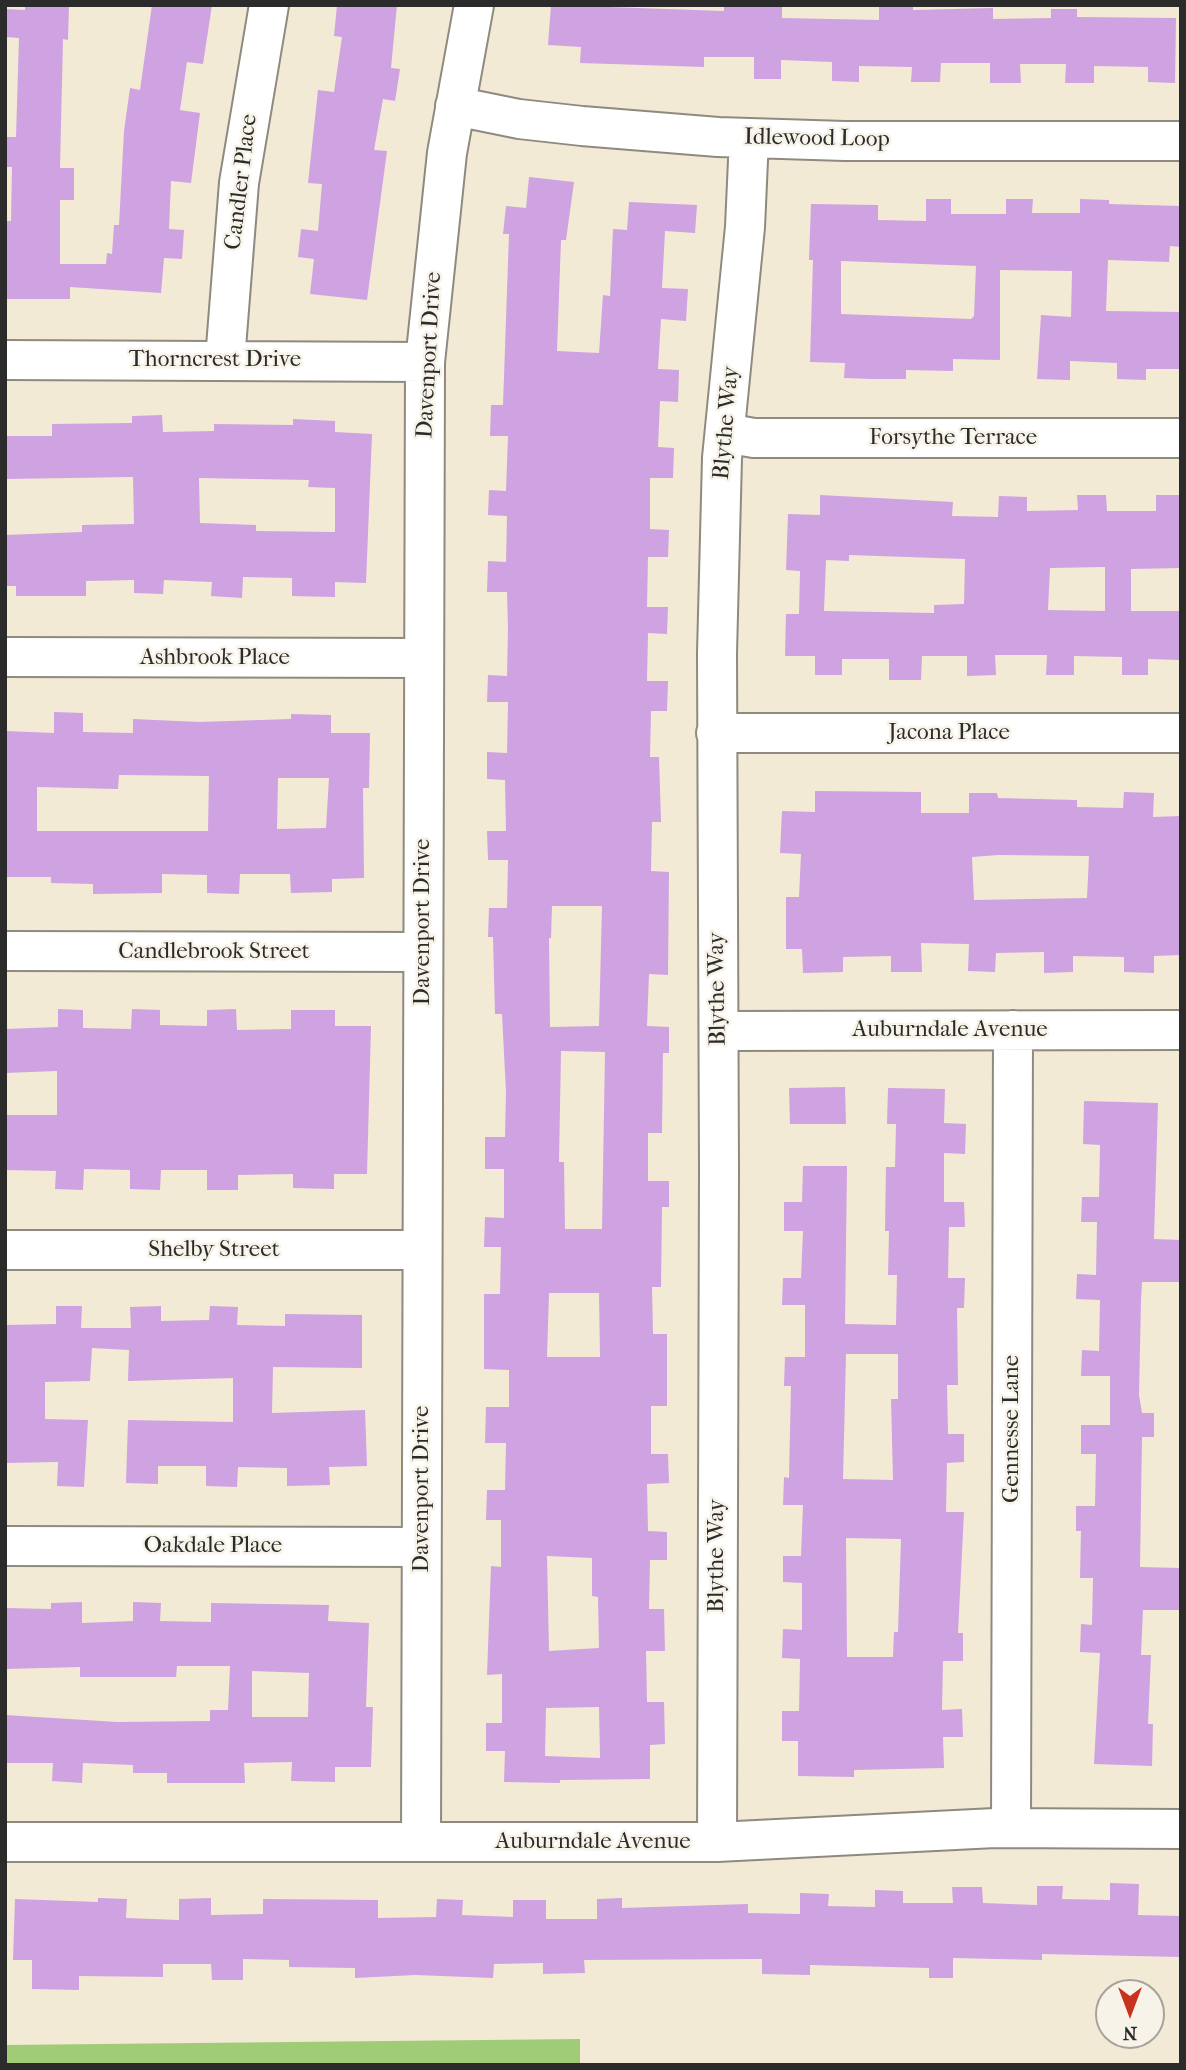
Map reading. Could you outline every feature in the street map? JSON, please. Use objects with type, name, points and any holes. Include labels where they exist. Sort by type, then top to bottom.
[{"type":"street","name":"Candler Place","points":[[225,360],[239,183],[270,5]]},
{"type":"street","name":"Davenport Drive","points":[[421,1842],[425,362],[447,153],[474,5]]},
{"type":"street","name":"Idlewood Loop","points":[[455,106],[519,119],[582,126],[749,138],[1181,141]]},
{"type":"street","name":"Blythe Way","points":[[717,1842],[719,1031],[716,733],[725,433],[744,240],[749,138]]},
{"type":"street","name":"Thorncrest Drive","points":[[5,360],[425,362]]},
{"type":"street","name":"Forsythe Terrace","points":[[725,433],[754,438],[1181,438]]},
{"type":"street","name":"Ashbrook Place","points":[[5,657],[424,658]]},
{"type":"street","name":"Jacona Place","points":[[716,733],[1181,733]]},
{"type":"street","name":"Candlebrook Street","points":[[5,951],[423,952]]},
{"type":"street","name":"Gennesse Lane","points":[[1012,1828],[1013,1030]]},
{"type":"street","name":"Auburndale Avenue","points":[[719,1031],[1181,1030]]},
{"type":"street","name":"Shelby Street","points":[[5,1250],[422,1250]]},
{"type":"street","name":"Oakdale Place","points":[[5,1546],[421,1547]]},
{"type":"street","name":"Auburndale Avenue","points":[[5,1842],[717,1842],[1012,1828],[1181,1829]]},
{"type":"green space","points":[[580,2039],[580,2065],[5,2065],[5,2045]]},
{"type":"building","points":[[25,5],[69,5],[68,40],[63,39],[60,168],[74,168],[74,200],[60,200],[60,264],[106,264],[107,253],[112,254],[114,225],[119,225],[124,131],[130,88],[140,90],[152,5],[212,5],[203,64],[187,62],[180,110],[200,113],[191,183],[171,181],[169,229],[184,230],[182,259],[164,258],[161,293],[70,287],[70,299],[7,299],[5,221],[11,221],[12,167],[5,167],[5,137],[16,137],[19,38],[5,37],[5,9],[25,10]]},
{"type":"building","points":[[337,5],[397,5],[391,68],[400,69],[395,101],[383,99],[374,150],[387,151],[367,300],[310,294],[314,259],[298,257],[301,229],[318,231],[322,184],[308,183],[318,90],[334,92],[342,37],[334,36]]},
{"type":"building","points":[[551,5],[724,11],[724,5],[782,6],[782,18],[879,20],[879,6],[913,7],[913,10],[993,8],[993,19],[1051,18],[1051,9],[1077,9],[1077,17],[1176,18],[1175,83],[1148,82],[1148,67],[1094,66],[1094,83],[1065,83],[1066,64],[1020,64],[1021,83],[990,83],[990,63],[941,63],[940,82],[911,82],[912,67],[859,66],[859,82],[832,81],[832,62],[781,60],[781,79],[754,79],[754,57],[704,57],[704,67],[580,63],[581,47],[548,45]]},
{"type":"building","points":[[529,177],[574,182],[566,240],[561,240],[557,351],[599,353],[603,295],[610,296],[613,229],[627,230],[629,202],[697,205],[695,233],[665,231],[662,288],[688,289],[686,321],[661,319],[658,369],[679,370],[678,402],[660,401],[658,447],[674,448],[673,478],[650,478],[650,529],[669,530],[668,557],[648,557],[647,607],[668,607],[667,634],[648,633],[647,681],[668,681],[667,711],[651,711],[650,757],[659,757],[661,822],[652,822],[651,871],[669,872],[668,975],[649,974],[647,1026],[669,1027],[669,1053],[663,1053],[662,1133],[648,1133],[648,1181],[669,1181],[669,1207],[662,1207],[661,1287],[652,1287],[653,1334],[667,1334],[667,1406],[651,1406],[651,1454],[668,1454],[669,1483],[647,1484],[648,1531],[667,1532],[667,1560],[650,1560],[649,1609],[664,1609],[665,1651],[646,1651],[647,1702],[664,1702],[665,1744],[650,1745],[650,1779],[560,1780],[560,1783],[504,1782],[505,1751],[486,1751],[486,1723],[502,1723],[502,1674],[487,1675],[491,1566],[501,1567],[501,1520],[486,1520],[487,1490],[505,1490],[506,1443],[485,1443],[486,1407],[509,1407],[509,1370],[484,1369],[484,1294],[500,1294],[501,1247],[484,1247],[485,1217],[504,1218],[504,1169],[485,1169],[485,1137],[505,1137],[506,1092],[502,1014],[495,1014],[493,937],[488,937],[489,908],[507,908],[508,860],[488,860],[487,831],[506,831],[505,780],[487,779],[487,752],[507,753],[508,702],[487,702],[488,675],[507,676],[508,628],[507,592],[487,592],[488,561],[506,562],[507,516],[488,515],[489,490],[506,491],[508,436],[490,436],[491,405],[503,405],[509,234],[503,234],[506,206],[526,208]],"holes":[[[552,906],[602,906],[599,1026],[550,1027]],[[561,1051],[605,1052],[602,1229],[565,1229],[564,1162],[559,1162]],[[549,1293],[599,1293],[600,1357],[547,1357]],[[547,1556],[592,1558],[592,1596],[598,1597],[599,1648],[549,1651]],[[599,1707],[600,1758],[545,1756],[546,1708]]]},
{"type":"building","points":[[926,199],[951,199],[951,214],[1006,214],[1006,199],[1033,199],[1032,213],[1080,213],[1080,199],[1109,200],[1109,204],[1181,206],[1181,247],[1170,246],[1169,262],[1108,260],[1106,311],[1181,312],[1180,369],[1146,369],[1146,380],[1117,379],[1117,363],[1070,361],[1070,380],[1037,379],[1041,315],[1071,317],[1072,271],[1000,270],[1000,360],[953,359],[953,371],[906,370],[906,379],[844,378],[845,363],[810,362],[813,260],[809,260],[811,204],[878,205],[878,220],[926,221]],"holes":[[[841,261],[976,266],[974,316],[971,319],[841,314]]]},
{"type":"building","points":[[162,415],[163,432],[214,431],[214,424],[293,425],[293,419],[335,421],[335,432],[372,434],[366,583],[335,582],[335,597],[292,596],[292,578],[243,577],[242,598],[211,596],[212,582],[164,580],[163,594],[134,593],[134,580],[86,581],[86,596],[16,596],[16,586],[5,586],[5,535],[82,532],[82,525],[134,524],[133,477],[5,479],[5,436],[52,436],[52,424],[132,423],[132,416]],"holes":[[[199,478],[309,480],[308,487],[335,488],[335,532],[256,531],[256,525],[200,523]]]},
{"type":"building","points":[[820,495],[953,502],[952,516],[998,517],[999,496],[1027,497],[1027,511],[1078,510],[1077,495],[1106,495],[1107,511],[1156,511],[1156,495],[1181,495],[1181,568],[1131,569],[1131,611],[1181,611],[1181,660],[1148,659],[1148,675],[1122,675],[1122,657],[1074,656],[1074,675],[1046,675],[1047,655],[995,655],[996,675],[967,676],[967,656],[922,656],[921,680],[889,680],[889,659],[842,659],[842,675],[815,675],[815,656],[785,656],[786,614],[799,614],[800,571],[786,570],[788,514],[820,515]],"holes":[[[849,555],[965,559],[964,604],[934,605],[934,613],[824,611],[826,560],[849,561]],[[1105,567],[1105,611],[1048,610],[1050,568]]]},
{"type":"building","points":[[54,712],[83,713],[83,732],[133,733],[133,719],[199,722],[291,719],[291,714],[331,715],[331,733],[370,733],[369,788],[363,788],[364,878],[332,879],[332,892],[291,893],[290,874],[240,874],[239,894],[207,893],[207,875],[162,874],[162,893],[93,894],[93,884],[51,883],[51,877],[5,877],[5,731],[54,733]],"holes":[[[119,775],[209,776],[208,831],[37,831],[37,787],[118,789]],[[278,778],[329,778],[326,828],[277,829]]]},
{"type":"building","points":[[815,791],[921,792],[921,813],[969,813],[969,793],[997,793],[998,798],[1077,800],[1077,807],[1123,808],[1124,792],[1154,793],[1153,817],[1181,816],[1181,955],[1154,956],[1154,973],[1124,972],[1124,957],[1073,956],[1073,972],[1044,973],[1044,952],[996,953],[995,972],[968,971],[969,944],[921,943],[922,972],[891,972],[891,956],[843,957],[843,972],[803,973],[802,949],[786,949],[786,897],[799,897],[801,854],[780,853],[782,811],[815,812]],"holes":[[[1089,856],[1087,898],[974,900],[972,857]]]},
{"type":"building","points":[[58,1009],[83,1010],[83,1028],[131,1029],[132,1009],[160,1010],[160,1025],[207,1026],[207,1010],[236,1009],[237,1030],[291,1029],[291,1010],[335,1010],[335,1026],[371,1026],[367,1174],[334,1174],[334,1189],[293,1188],[293,1174],[238,1175],[238,1190],[207,1190],[207,1170],[161,1170],[160,1190],[130,1189],[130,1170],[84,1169],[83,1190],[55,1189],[56,1171],[5,1170],[5,1115],[57,1115],[57,1071],[5,1073],[5,1029],[58,1027]]},
{"type":"building","points":[[845,1087],[846,1124],[790,1124],[789,1088]]},
{"type":"building","points":[[888,1088],[945,1089],[944,1123],[966,1124],[965,1154],[944,1153],[944,1202],[964,1202],[965,1227],[949,1227],[948,1278],[965,1278],[964,1308],[957,1308],[958,1385],[947,1385],[948,1434],[964,1434],[964,1462],[947,1463],[946,1512],[964,1512],[958,1633],[963,1633],[963,1661],[943,1661],[942,1710],[962,1709],[963,1737],[943,1737],[944,1768],[854,1770],[854,1777],[798,1776],[798,1741],[782,1741],[782,1711],[799,1711],[800,1659],[782,1658],[783,1629],[802,1630],[802,1583],[783,1582],[783,1556],[801,1556],[803,1505],[783,1505],[784,1477],[789,1478],[791,1386],[784,1386],[785,1357],[805,1357],[805,1305],[782,1305],[783,1278],[801,1278],[803,1231],[784,1231],[784,1202],[802,1202],[803,1166],[847,1166],[845,1324],[896,1325],[897,1275],[888,1275],[889,1231],[885,1231],[886,1167],[895,1167],[896,1124],[887,1124]],"holes":[[[846,1354],[898,1354],[898,1399],[891,1399],[893,1480],[843,1479]],[[846,1538],[901,1539],[898,1632],[894,1632],[893,1657],[847,1657]]]},
{"type":"building","points":[[1084,1101],[1158,1103],[1154,1239],[1181,1240],[1181,1282],[1142,1282],[1141,1300],[1139,1395],[1142,1413],[1154,1413],[1154,1437],[1142,1437],[1140,1567],[1181,1568],[1181,1610],[1143,1610],[1141,1655],[1151,1655],[1148,1724],[1153,1724],[1152,1766],[1094,1764],[1100,1653],[1080,1652],[1081,1624],[1092,1625],[1093,1578],[1080,1578],[1081,1531],[1076,1531],[1076,1506],[1095,1506],[1096,1454],[1081,1454],[1081,1425],[1110,1425],[1110,1376],[1081,1376],[1082,1350],[1099,1351],[1100,1300],[1076,1299],[1077,1274],[1096,1275],[1097,1222],[1081,1222],[1082,1197],[1099,1197],[1100,1145],[1083,1144]]},
{"type":"building","points":[[56,1306],[82,1306],[81,1328],[131,1328],[130,1307],[161,1306],[161,1321],[209,1320],[210,1306],[238,1307],[237,1325],[285,1326],[285,1314],[362,1315],[362,1368],[273,1367],[272,1413],[365,1410],[367,1466],[329,1467],[330,1485],[287,1486],[287,1468],[238,1467],[237,1487],[206,1486],[206,1466],[158,1466],[158,1484],[126,1483],[128,1420],[233,1422],[233,1378],[128,1381],[129,1350],[92,1348],[90,1381],[45,1382],[45,1419],[88,1420],[84,1487],[57,1486],[58,1462],[5,1463],[5,1325],[56,1324]]},
{"type":"building","points":[[82,1602],[82,1623],[133,1621],[133,1602],[161,1603],[160,1621],[211,1622],[211,1603],[329,1605],[328,1621],[369,1623],[366,1707],[373,1707],[371,1767],[335,1767],[335,1782],[291,1781],[292,1762],[244,1763],[245,1783],[167,1783],[167,1773],[133,1773],[133,1765],[83,1763],[82,1783],[52,1781],[53,1763],[5,1763],[5,1715],[117,1722],[210,1721],[210,1710],[228,1710],[230,1666],[177,1666],[176,1677],[80,1677],[80,1667],[5,1669],[5,1608],[51,1609],[51,1603]],"holes":[[[252,1671],[309,1673],[308,1717],[252,1717]]]},
{"type":"building","points":[[1110,1883],[1139,1884],[1138,1915],[1181,1916],[1181,1957],[1042,1954],[1042,1960],[953,1958],[953,1978],[929,1978],[929,1968],[810,1965],[810,1975],[762,1974],[762,1959],[584,1960],[585,1973],[543,1974],[543,1963],[494,1964],[493,1978],[415,1975],[355,1978],[355,1968],[289,1967],[289,1960],[243,1959],[243,1980],[212,1980],[211,1964],[163,1964],[163,1977],[79,1976],[79,1990],[32,1989],[32,1960],[13,1960],[15,1899],[98,1902],[98,1898],[127,1899],[126,1918],[179,1920],[179,1899],[211,1898],[211,1915],[263,1914],[263,1899],[378,1900],[378,1918],[436,1917],[437,1899],[463,1900],[462,1915],[513,1917],[513,1900],[546,1900],[546,1919],[597,1919],[597,1899],[622,1898],[622,1908],[748,1904],[748,1913],[800,1914],[800,1893],[829,1894],[828,1906],[875,1907],[875,1890],[903,1891],[903,1903],[953,1903],[952,1887],[982,1887],[983,1903],[1037,1905],[1037,1886],[1063,1886],[1062,1899],[1110,1900]]}]
